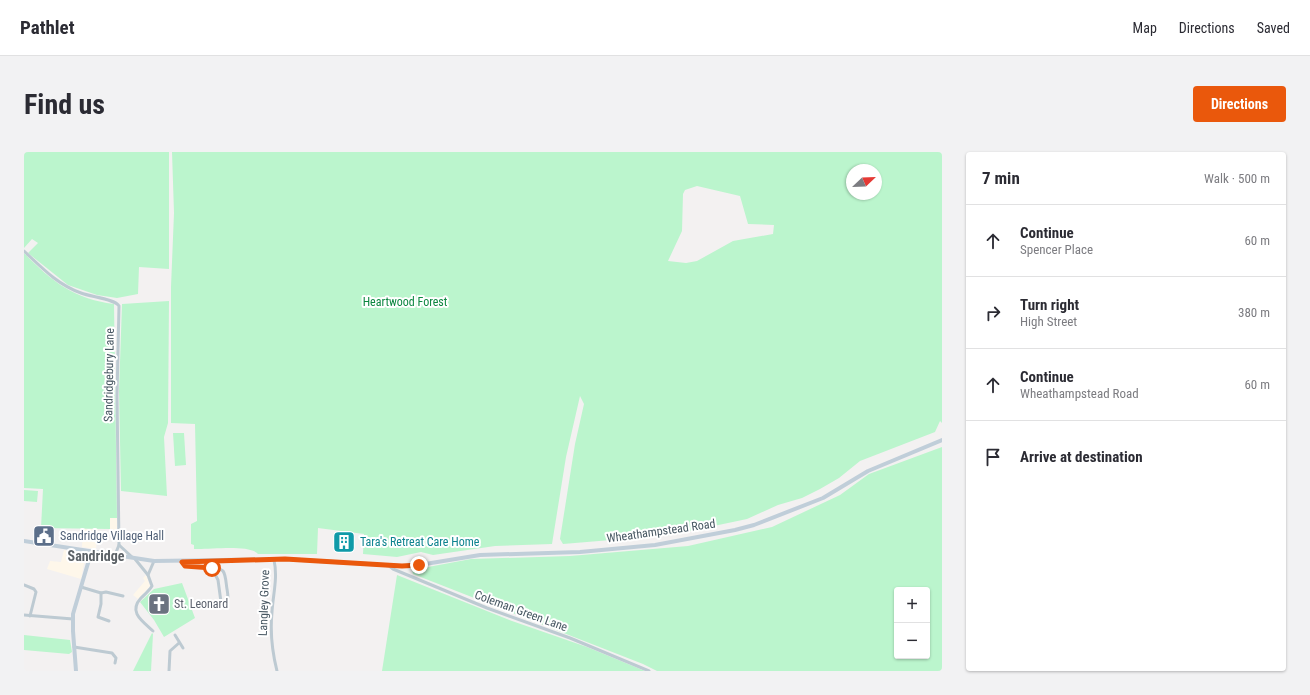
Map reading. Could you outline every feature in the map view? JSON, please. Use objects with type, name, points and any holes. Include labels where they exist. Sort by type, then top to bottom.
[{"type":"main road","name":"Wheathampstead Road","points":[[24,541],[154,561],[182,562],[245,559],[307,559],[388,565],[419,565],[480,555],[557,553],[640,546],[686,540],[754,525],[823,498],[868,471],[942,440]]},
{"type":"main road","points":[[76,671],[73,619],[91,552]]},
{"type":"street","name":"Sandridgebury Lane","points":[[24,251],[49,276],[70,290],[112,301],[119,306],[117,396],[119,545],[115,555]]},
{"type":"street","points":[[24,536],[24,541]]},
{"type":"street","points":[[119,545],[148,575],[152,586],[136,604],[135,608],[138,617],[153,631]]},
{"type":"street","name":"Langley Grove","points":[[274,560],[276,576],[271,641],[277,671]]},
{"type":"street","points":[[148,575],[154,561]]},
{"type":"street","points":[[182,562],[185,566],[212,568],[220,569],[224,572],[228,597],[225,604],[221,602],[218,580],[212,568]]},
{"type":"street","name":"Coleman Green Lane","points":[[388,565],[393,569],[487,608],[570,638],[649,671]]},
{"type":"street","points":[[24,585],[34,588],[36,592],[30,616]]},
{"type":"street","points":[[81,587],[102,593],[106,592],[123,596]]},
{"type":"street","points":[[102,593],[98,617],[109,621]]},
{"type":"street","points":[[24,615],[73,619]]},
{"type":"street","points":[[175,635],[183,648]]},
{"type":"street","points":[[169,671],[170,651],[179,643]]},
{"type":"street","points":[[74,647],[112,653],[116,658],[115,663]]},
{"type":"shaded area","points":[[110,518],[117,518],[117,535],[110,536]]},
{"type":"shaded area","points":[[83,529],[98,529],[96,549],[82,547]]},
{"type":"shaded area","points":[[64,550],[86,554],[81,579],[47,569],[50,561],[61,562]]},
{"type":"shaded area","points":[[146,575],[150,586],[138,599],[133,595],[145,581],[143,578]]},
{"type":"green space","points":[[24,152],[169,152],[169,269],[139,267],[138,294],[117,298],[97,295],[68,285],[28,253],[38,243],[32,239],[24,248]]},
{"type":"green space","name":"Heartwood Forest","points":[[172,152],[942,152],[942,423],[940,421],[935,432],[860,461],[839,478],[802,498],[778,505],[747,519],[671,535],[563,544],[560,539],[575,444],[584,404],[580,396],[566,457],[552,544],[495,546],[433,555],[421,552],[397,557],[363,554],[364,534],[318,528],[317,554],[258,554],[246,549],[237,548],[194,549],[194,545],[191,544],[191,524],[197,521],[195,424],[171,423],[171,287],[174,213]],"holes":[[[697,186],[740,196],[748,224],[774,225],[773,234],[733,241],[697,261],[686,263],[668,261],[682,231],[683,194],[685,190]]]},
{"type":"green space","points":[[24,253],[44,272],[64,287],[87,298],[114,304],[117,518],[110,518],[110,529],[41,528],[43,489],[24,488]]},
{"type":"green space","points":[[169,301],[168,423],[164,437],[167,496],[121,491],[119,391],[122,304]]},
{"type":"green space","points":[[173,433],[184,433],[186,465],[175,466]]},
{"type":"green space","points":[[942,447],[942,671],[657,671],[643,664],[413,574],[412,570],[471,559],[570,556],[688,546],[772,527],[840,495],[869,474]]},
{"type":"green space","points":[[24,490],[38,491],[37,502],[24,501]]},
{"type":"green space","points":[[397,575],[512,621],[587,647],[645,671],[382,671]]},
{"type":"green space","points":[[182,583],[195,618],[164,637],[154,620],[140,602],[154,589]]},
{"type":"green space","points":[[152,633],[151,671],[133,671]]},
{"type":"green space","points":[[24,635],[70,640],[72,652],[69,654],[24,650]]},
{"type":"place","name":"Sandridge Village Hall","points":[[44,536]]},
{"type":"place","name":"Tara's Retreat Care Home","points":[[344,542]]},
{"type":"place","name":"St. Leonard","points":[[159,604]]},
{"type":"district","name":"Sandridge","points":[[96,556]]},
{"type":"route","points":[[212,568],[188,567],[182,562],[285,559],[328,560],[402,566],[419,565]]}]
